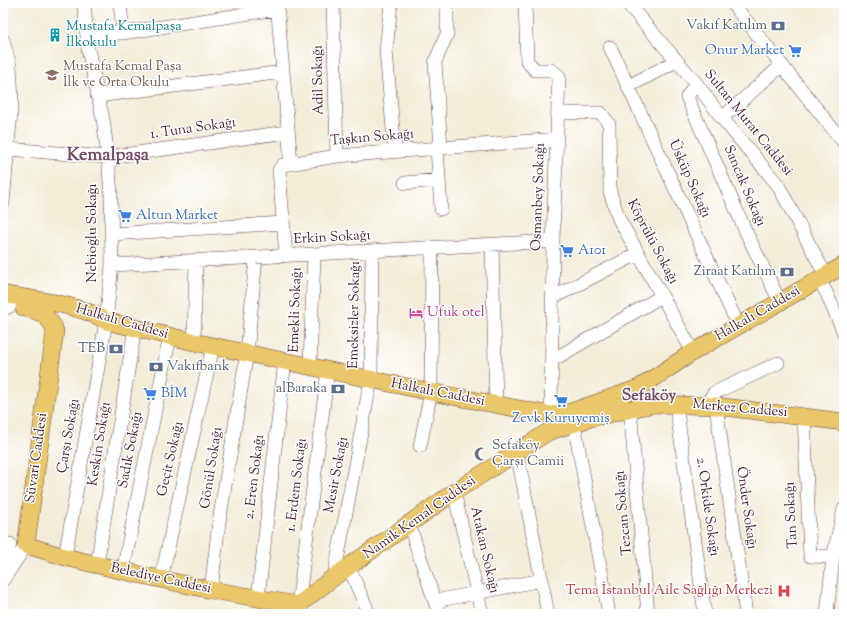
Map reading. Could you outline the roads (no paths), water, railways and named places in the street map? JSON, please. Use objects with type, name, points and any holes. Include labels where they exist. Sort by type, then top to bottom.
[{"type":"main road","name":"Halkalı Caddesi","points":[[5,304],[83,310],[106,321],[194,342],[546,415],[571,412],[639,388],[693,352],[844,265]]},
{"type":"main road","name":"Halkalı Caddesi","points":[[5,304],[45,314],[55,330]]},
{"type":"main road","points":[[55,330],[65,320],[72,318],[106,321]]},
{"type":"main road","name":"Süvari Caddesi","points":[[18,544],[55,330]]},
{"type":"main road","name":"Merkez Caddesi","points":[[544,434],[574,423],[654,404],[711,405],[804,415],[844,422]]},
{"type":"main road","points":[[544,434],[546,415]]},
{"type":"main road","name":"Namik Kemal Caddesi","points":[[295,611],[334,577],[454,492],[544,434]]},
{"type":"main road","name":"Belediye Caddesi","points":[[18,544],[97,565],[211,590],[295,611]]},
{"type":"street","name":"Nebioğlu Sokağı","points":[[84,3],[87,34],[97,96],[103,119],[108,157],[112,265],[106,321]]},
{"type":"street","points":[[120,3],[123,33]]},
{"type":"street","name":"Adil Sokağı","points":[[333,3],[337,156]]},
{"type":"street","points":[[392,3],[386,51],[395,151]]},
{"type":"street","points":[[441,210],[434,62],[447,34],[447,3]]},
{"type":"street","name":"Osmanbey Sokağı","points":[[525,3],[528,61],[535,70],[551,70],[559,76],[553,241],[551,360],[546,415]]},
{"type":"street","name":"Sultan Murat Caddesi","points":[[627,3],[696,83],[722,118],[778,185],[822,278],[826,292],[844,333]]},
{"type":"street","points":[[732,3],[844,143]]},
{"type":"street","points":[[87,34],[123,33],[277,6],[287,132],[291,163],[283,165],[279,170],[286,256]]},
{"type":"street","points":[[3,40],[10,66],[7,87],[8,149],[3,203]]},
{"type":"street","name":"Üsküp Sokağı","points":[[610,47],[738,326]]},
{"type":"street","points":[[628,86],[676,60]]},
{"type":"street","points":[[722,118],[782,65]]},
{"type":"street","points":[[97,96],[283,72]]},
{"type":"street","name":"Sancak Sokağı","points":[[696,83],[687,97],[746,232],[780,302]]},
{"type":"street","name":"Köprülü Sokağı","points":[[558,113],[601,113],[609,124],[610,192],[619,219],[637,254],[693,352]]},
{"type":"street","name":"1. Tuna Sokağı","points":[[8,149],[108,157],[287,132]]},
{"type":"street","name":"Taşkın Sokağı","points":[[291,163],[337,156],[557,139]]},
{"type":"street","points":[[405,183],[439,180]]},
{"type":"street","points":[[112,234],[283,222]]},
{"type":"street","name":"Erkin Sokağı","points":[[112,265],[553,241]]},
{"type":"street","points":[[492,244],[496,404]]},
{"type":"street","points":[[420,446],[431,392],[432,248]]},
{"type":"street","name":"Emeksizler Sokağı","points":[[371,379],[372,251]]},
{"type":"street","name":"Emekli Sokağı","points":[[310,366],[314,254]]},
{"type":"street","points":[[552,298],[637,254]]},
{"type":"street","name":"Gönül Sokağı","points":[[211,590],[219,522],[247,353],[256,258]]},
{"type":"street","points":[[194,342],[196,261]]},
{"type":"street","points":[[551,360],[662,296]]},
{"type":"street","name":"Çarşı Sokağı","points":[[65,557],[106,321]]},
{"type":"street","name":"Keskin Sokağı","points":[[97,565],[135,327]]},
{"type":"street","name":"Sadık Sokağı","points":[[123,571],[170,336]]},
{"type":"street","name":"Geçit Sokağı","points":[[161,579],[213,346]]},
{"type":"street","name":"2. Eren Sokağı","points":[[268,604],[285,360]]},
{"type":"street","points":[[711,405],[714,393],[778,363]]},
{"type":"street","name":"1. Erdem Sokağı","points":[[295,611],[328,370]]},
{"type":"street","name":"Mesir Sokağı","points":[[334,577],[371,379]]},
{"type":"street","name":"2. Orkide Sokağı","points":[[676,404],[705,614]]},
{"type":"street","name":"Önder Sokağı","points":[[711,405],[746,614]]},
{"type":"street","name":"Tezcan Sokağı","points":[[630,409],[648,614]]},
{"type":"street","name":"Tan Sokağı","points":[[804,415],[810,556],[833,557]]},
{"type":"street","points":[[574,423],[608,614]]},
{"type":"street","points":[[517,452],[548,614]]},
{"type":"street","name":"Atakan Sokağı","points":[[454,492],[482,614]]},
{"type":"street","points":[[827,614],[833,557],[843,516]]},
{"type":"street","points":[[409,524],[437,608],[478,592],[542,580]]},
{"type":"street","points":[[3,567],[18,544]]},
{"type":"street","name":"Süvari Caddesi","points":[[3,580],[18,544]]},
{"type":"street","points":[[349,567],[369,614]]},
{"type":"place","name":"Vakıf Katılım","points":[[778,26]]},
{"type":"place","name":"Mustafa Kemalpaşa İlkokulu","points":[[55,35]]},
{"type":"place","name":"Onur Market","points":[[795,51]]},
{"type":"place","name":"Mustafa Kemal Paşa İlk ve Orta Okulu","points":[[52,75]]},
{"type":"place","name":"Altun Market","points":[[125,216]]},
{"type":"place","name":"A101","points":[[567,251]]},
{"type":"place","name":"Ziraat Katılım","points":[[787,272]]},
{"type":"place","name":"Ufuk otel","points":[[416,313]]},
{"type":"place","name":"TEB","points":[[116,349]]},
{"type":"place","name":"Vakıfbank","points":[[156,367]]},
{"type":"place","name":"alBaraka","points":[[338,389]]},
{"type":"place","name":"BİM","points":[[150,394]]},
{"type":"place","name":"Zevk Kuruyemiş","points":[[561,401]]},
{"type":"place","name":"Sefaköy Çarşı Camii","points":[[481,454]]},
{"type":"place","name":"Tema İstanbul Aile Sağlığı Merkezi","points":[[784,591]]},
{"type":"district","name":"Kemalpaşa","points":[[108,156]]},
{"type":"district","name":"Sefaköy","points":[[649,396]]}]
